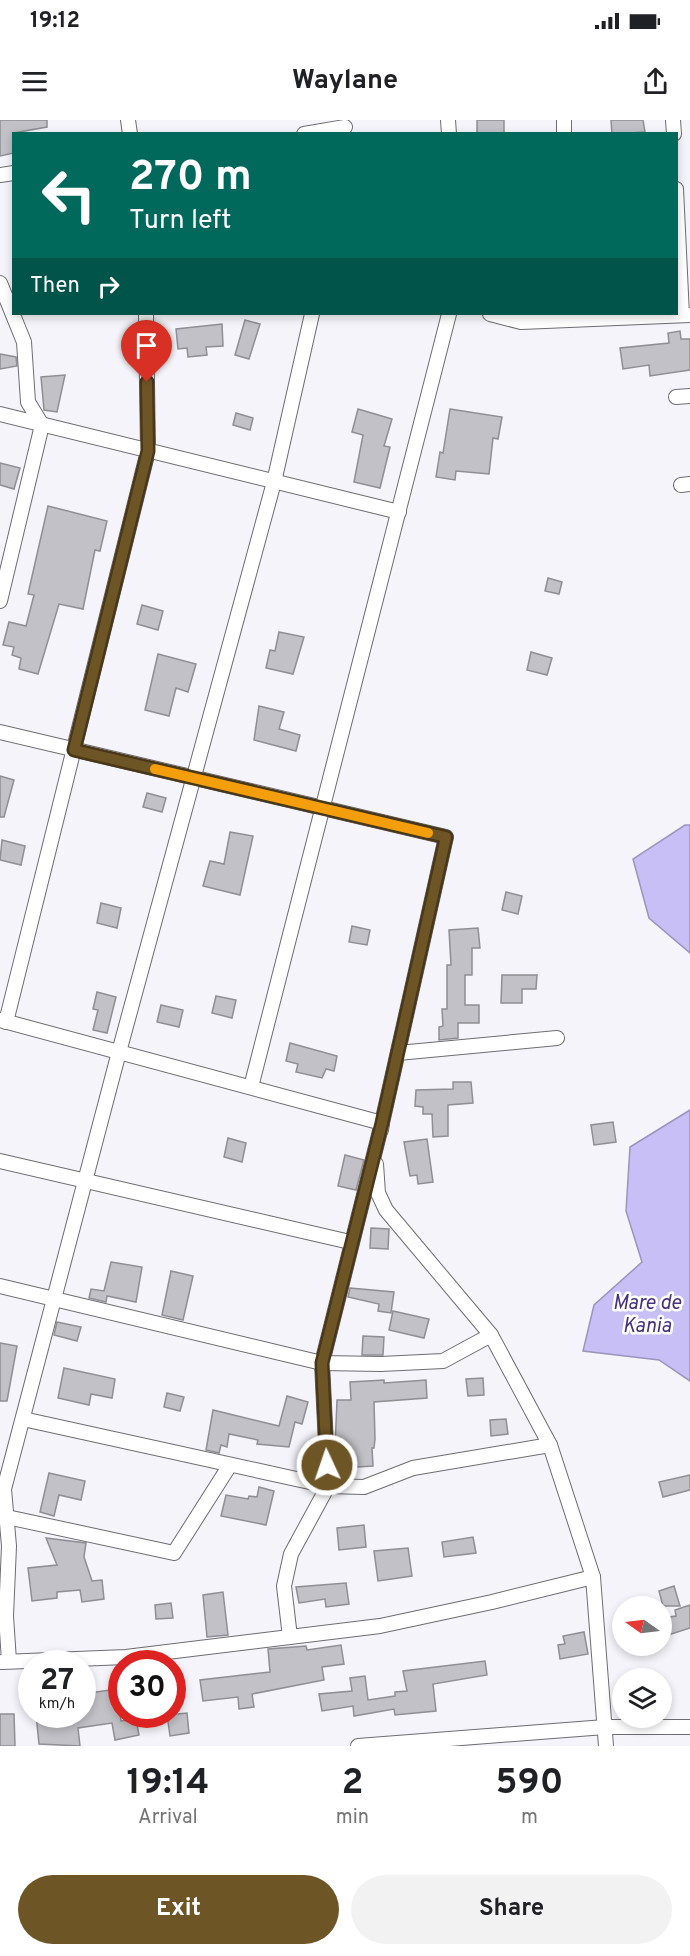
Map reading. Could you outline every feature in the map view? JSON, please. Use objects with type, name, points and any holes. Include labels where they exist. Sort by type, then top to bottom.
[{"type":"street","points":[[316,132],[345,127]]},
{"type":"street","points":[[494,315],[521,322],[567,318],[686,315],[678,215]]},
{"type":"street","points":[[0,284],[12,313]]},
{"type":"street","points":[[0,601],[42,424],[28,402],[24,342],[13,315]]},
{"type":"street","points":[[146,315],[148,451],[74,750],[3,1021],[382,1123]]},
{"type":"street","points":[[312,315],[274,482],[119,1052],[56,1300],[2,1489],[7,1517],[4,1662],[126,1657],[380,1626],[593,1577]]},
{"type":"street","points":[[250,1087],[449,315]]},
{"type":"street","points":[[0,414],[399,512]]},
{"type":"street","points":[[0,732],[446,837],[382,1123],[350,1242],[322,1363],[328,1486],[291,1554],[284,1586],[290,1637]]},
{"type":"street","points":[[398,1053],[557,1038]]},
{"type":"street","points":[[382,1123],[376,1168],[381,1200],[393,1219],[491,1335],[550,1445],[593,1577],[606,1746]]},
{"type":"street","points":[[0,1161],[350,1242]]},
{"type":"street","points":[[0,1286],[322,1363],[381,1364],[443,1361],[491,1335]]},
{"type":"street","points":[[23,1419],[328,1486],[364,1487],[413,1468],[550,1445]]},
{"type":"street","points":[[7,1517],[174,1553],[230,1465]]},
{"type":"street","points":[[358,1746],[605,1727],[690,1727]]},
{"type":"water","points":[[685,825],[690,825],[690,953],[649,918],[633,859]]},
{"type":"water","name":"Mare de Kania","points":[[690,1110],[690,1381],[659,1360],[583,1351],[594,1305],[642,1262],[626,1211],[630,1147]]},
{"type":"building","points":[[0,120],[47,120],[47,127],[12,132],[12,153],[0,156]]},
{"type":"building","points":[[477,120],[504,120],[504,132],[477,132]]},
{"type":"building","points":[[611,120],[643,120],[645,132],[612,132]]},
{"type":"building","points":[[245,320],[260,324],[249,359],[235,355]]},
{"type":"building","points":[[222,324],[223,346],[206,347],[207,355],[188,357],[187,348],[178,349],[176,329]]},
{"type":"building","points":[[680,331],[681,339],[690,339],[690,370],[650,376],[649,365],[623,369],[620,348],[669,343],[668,333]]},
{"type":"building","points":[[0,354],[16,357],[17,366],[0,369]]},
{"type":"building","points":[[65,375],[57,412],[44,410],[41,377]]},
{"type":"building","points":[[358,409],[392,419],[384,446],[390,447],[380,488],[354,482],[363,435],[352,432]]},
{"type":"building","points":[[450,409],[502,417],[498,439],[493,438],[489,474],[456,471],[455,480],[436,477],[440,452],[443,453]]},
{"type":"building","points":[[236,413],[253,418],[250,430],[233,425]]},
{"type":"building","points":[[0,463],[20,468],[14,489],[0,485]]},
{"type":"building","points":[[48,506],[107,521],[100,551],[95,550],[83,609],[59,604],[38,674],[19,669],[21,658],[12,655],[14,647],[3,645],[9,622],[26,626],[34,595],[28,594]]},
{"type":"building","points":[[548,578],[562,582],[559,594],[545,591]]},
{"type":"building","points":[[142,605],[163,611],[158,630],[137,624]]},
{"type":"building","points":[[279,632],[304,637],[293,674],[266,668],[270,650],[275,651]]},
{"type":"building","points":[[531,652],[552,658],[547,675],[527,670]]},
{"type":"building","points":[[158,654],[196,664],[188,692],[176,688],[169,716],[145,710]]},
{"type":"building","points":[[259,706],[284,712],[279,729],[300,735],[296,751],[254,740]]},
{"type":"building","points":[[0,776],[14,780],[4,817],[0,817]]},
{"type":"building","points":[[147,793],[166,798],[162,812],[143,807]]},
{"type":"building","points":[[230,832],[253,836],[240,895],[203,886],[210,861],[224,864]]},
{"type":"building","points":[[2,840],[25,846],[21,865],[0,860]]},
{"type":"building","points":[[506,892],[522,896],[518,914],[502,910]]},
{"type":"building","points":[[101,903],[121,908],[117,928],[97,923]]},
{"type":"building","points":[[352,926],[370,930],[367,945],[349,942]]},
{"type":"building","points":[[478,928],[480,948],[472,948],[472,975],[465,975],[465,1005],[479,1005],[479,1023],[458,1023],[458,1038],[439,1040],[439,1027],[443,1026],[442,1009],[447,1009],[447,965],[451,965],[449,930]]},
{"type":"building","points":[[502,975],[537,975],[536,989],[522,989],[522,1003],[501,1003]]},
{"type":"building","points":[[97,992],[116,997],[107,1033],[93,1030],[98,1010],[93,1009]]},
{"type":"building","points":[[216,996],[236,1000],[232,1018],[212,1013]]},
{"type":"building","points":[[161,1005],[183,1010],[179,1027],[157,1022]]},
{"type":"building","points":[[290,1043],[337,1056],[334,1071],[326,1069],[322,1078],[296,1072],[298,1064],[286,1061]]},
{"type":"building","points":[[453,1082],[471,1082],[473,1103],[448,1105],[448,1136],[433,1137],[432,1114],[423,1114],[423,1107],[415,1106],[416,1090],[453,1089]]},
{"type":"building","points":[[613,1122],[616,1142],[594,1145],[591,1125]]},
{"type":"building","points":[[228,1138],[246,1143],[242,1162],[224,1157]]},
{"type":"building","points":[[427,1139],[433,1182],[418,1184],[417,1175],[410,1176],[404,1142]]},
{"type":"building","points":[[345,1155],[364,1160],[356,1190],[338,1186]]},
{"type":"building","points":[[371,1228],[389,1229],[388,1249],[370,1248]]},
{"type":"building","points":[[111,1262],[142,1267],[136,1302],[107,1296],[106,1302],[89,1298],[91,1289],[104,1291]]},
{"type":"building","points":[[171,1271],[193,1276],[183,1320],[162,1315]]},
{"type":"building","points":[[350,1288],[394,1292],[391,1313],[378,1311],[379,1304],[348,1297]]},
{"type":"building","points":[[393,1311],[429,1319],[424,1338],[389,1330]]},
{"type":"building","points":[[57,1322],[81,1327],[77,1341],[54,1335]]},
{"type":"building","points":[[363,1336],[384,1337],[383,1355],[362,1355]]},
{"type":"building","points":[[0,1343],[17,1346],[7,1401],[0,1401]]},
{"type":"building","points":[[64,1368],[115,1379],[112,1398],[91,1394],[89,1405],[58,1398]]},
{"type":"building","points":[[483,1378],[484,1395],[468,1396],[466,1379]]},
{"type":"building","points":[[384,1380],[384,1383],[426,1380],[427,1398],[374,1402],[373,1466],[341,1468],[339,1447],[335,1448],[337,1400],[351,1400],[350,1382]]},
{"type":"building","points":[[167,1393],[184,1397],[180,1411],[164,1407]]},
{"type":"building","points":[[287,1396],[308,1402],[302,1424],[295,1422],[289,1447],[257,1444],[258,1440],[229,1434],[227,1447],[221,1445],[219,1453],[206,1450],[213,1410],[279,1426]]},
{"type":"building","points":[[506,1419],[508,1434],[491,1436],[490,1420]]},
{"type":"building","points":[[49,1473],[85,1481],[81,1500],[59,1495],[54,1516],[40,1512]]},
{"type":"building","points":[[690,1475],[690,1490],[663,1497],[659,1482]]},
{"type":"building","points":[[259,1487],[274,1491],[266,1525],[221,1516],[226,1495],[248,1499],[249,1496],[257,1497]]},
{"type":"building","points":[[364,1525],[366,1547],[339,1550],[337,1528]]},
{"type":"building","points":[[473,1537],[476,1553],[444,1557],[442,1542]]},
{"type":"building","points":[[46,1538],[86,1543],[84,1557],[92,1581],[102,1580],[104,1599],[82,1602],[80,1590],[57,1592],[57,1598],[32,1601],[28,1568],[57,1565]]},
{"type":"building","points":[[408,1548],[412,1576],[378,1581],[374,1551]]},
{"type":"building","points":[[346,1583],[349,1604],[326,1607],[325,1599],[299,1603],[296,1587]]},
{"type":"building","points":[[674,1586],[680,1606],[672,1606],[672,1596],[660,1596],[659,1591]]},
{"type":"building","points":[[223,1592],[228,1635],[207,1637],[203,1595]]},
{"type":"building","points":[[171,1603],[173,1618],[156,1619],[155,1605]]},
{"type":"building","points":[[690,1605],[690,1628],[672,1634],[672,1617],[676,1616],[675,1610]]},
{"type":"building","points":[[584,1632],[588,1654],[560,1659],[558,1645],[565,1644],[563,1636]]},
{"type":"building","points":[[341,1645],[344,1664],[322,1667],[324,1680],[252,1694],[254,1707],[239,1709],[238,1697],[203,1701],[200,1680],[270,1672],[268,1649],[306,1646],[307,1650]]},
{"type":"building","points":[[485,1661],[487,1675],[433,1684],[436,1711],[395,1715],[394,1709],[354,1716],[353,1706],[322,1711],[319,1694],[352,1691],[350,1678],[365,1676],[368,1700],[395,1696],[395,1692],[407,1691],[403,1671]]},
{"type":"building","points":[[108,1690],[108,1724],[96,1725],[96,1692]]},
{"type":"building","points":[[186,1713],[189,1733],[170,1736],[169,1728],[186,1728]]},
{"type":"building","points":[[0,1714],[14,1714],[15,1746],[0,1746]]},
{"type":"building","points":[[37,1728],[78,1728],[80,1746],[39,1744]]},
{"type":"building","points":[[113,1728],[138,1728],[139,1735],[115,1740]]},
{"type":"slow traffic","points":[[155,769],[428,833]]},
{"type":"route","points":[[147,382],[148,451],[74,750],[446,837],[382,1123],[350,1242],[322,1363],[327,1465]]}]
